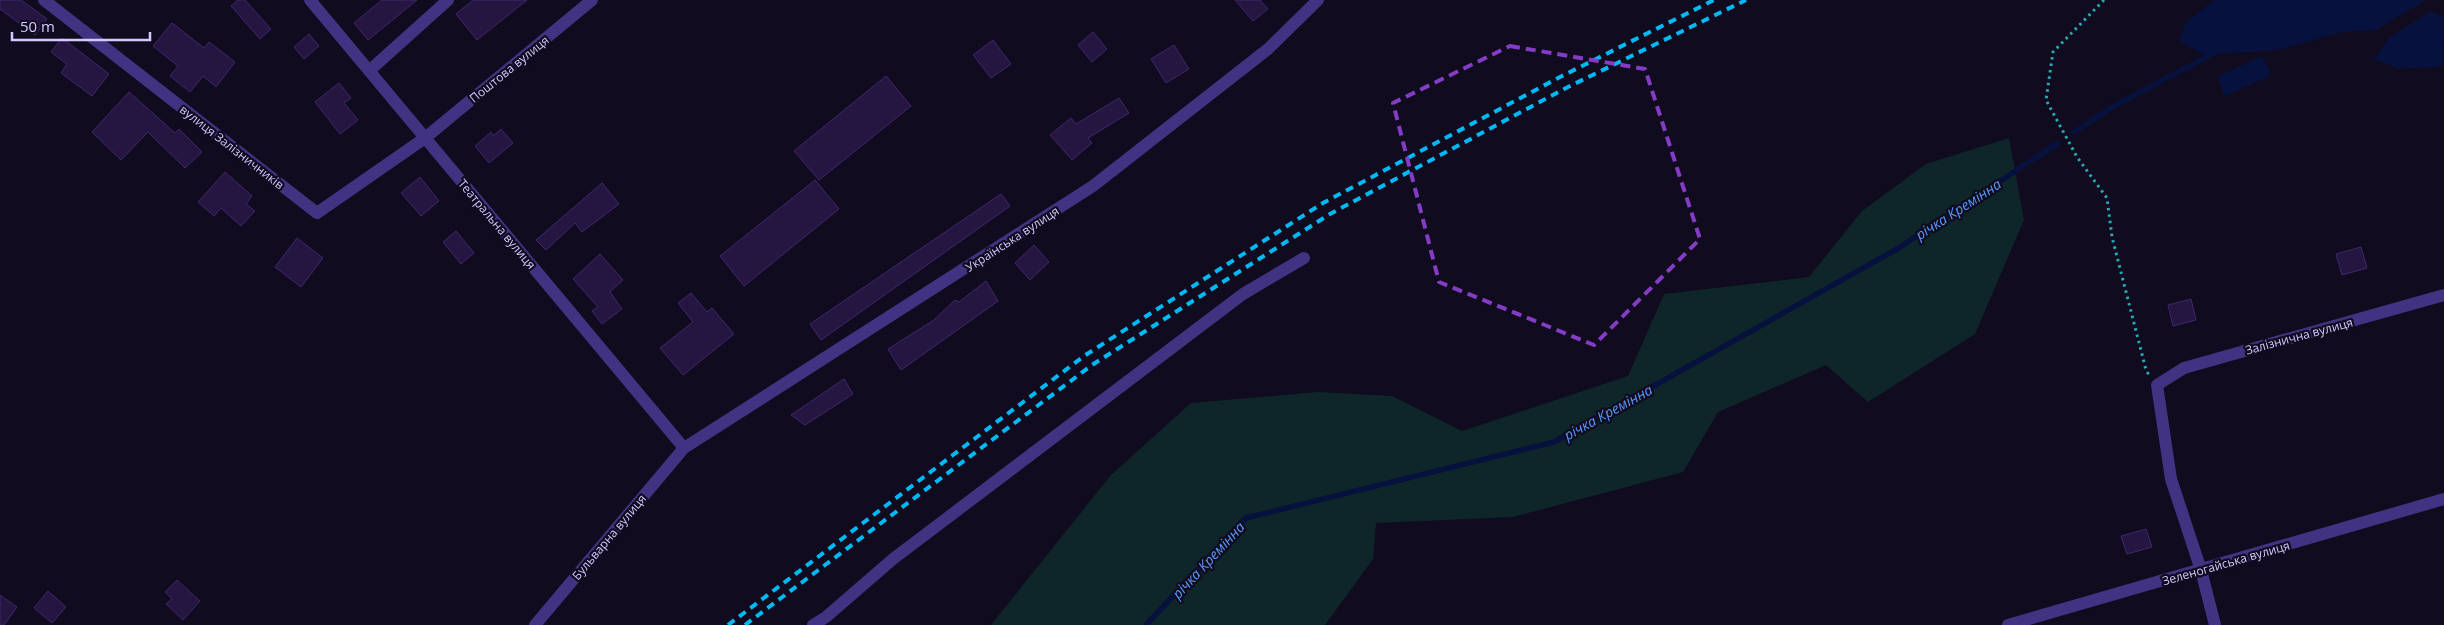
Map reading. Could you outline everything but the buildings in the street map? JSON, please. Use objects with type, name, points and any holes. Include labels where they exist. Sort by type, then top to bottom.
[{"type":"street","name":"вулиця Залізничників","points":[[44,0],[317,213],[425,138]]},
{"type":"street","name":"Театральна вулиця","points":[[310,0],[684,448]]},
{"type":"street","points":[[369,71],[448,0]]},
{"type":"street","name":"Поштова вулиця","points":[[425,138],[592,0]]},
{"type":"street","name":"Українська вулиця","points":[[684,448],[1093,186],[1268,49],[1318,0]]},
{"type":"street","points":[[813,625],[826,617],[893,559],[1243,294],[1304,258]]},
{"type":"street","name":"Залізнична вулиця","points":[[2157,385],[2184,368],[2444,295]]},
{"type":"street","points":[[2157,385],[2171,479],[2201,570],[2215,625]]},
{"type":"street","name":"Бульварна вулиця","points":[[535,625],[684,448]]},
{"type":"street","name":"Зеленогайська вулиця","points":[[2008,625],[2444,499]]},
{"type":"path","points":[[2104,0],[2052,52],[2046,100],[2077,157],[2107,198],[2112,237],[2146,370],[2157,385]]},
{"type":"highlighted area","points":[[1510,46],[1645,69],[1700,239],[1594,345],[1439,282],[1393,103]]},
{"type":"green space","points":[[2009,138],[2024,220],[1975,334],[1868,402],[1826,365],[1718,412],[1683,472],[1513,517],[1376,523],[1373,559],[1325,625],[991,625],[1111,475],[1191,403],[1318,392],[1392,396],[1462,431],[1628,376],[1664,294],[1809,277],[1862,211],[1926,164]]},
{"type":"shaded area","points":[[2214,0],[2426,0],[2376,30],[2342,32],[2278,50],[2204,55],[2179,41],[2186,22]]},
{"type":"shaded area","points":[[2431,11],[2444,17],[2443,66],[2399,69],[2374,59],[2389,38]]},
{"type":"shaded area","points":[[2262,56],[2271,75],[2225,96],[2217,77]]},
{"type":"waterway","name":"річка Кремінна","points":[[2074,132],[2112,107],[2216,52]]},
{"type":"waterway","name":"річка Кремінна","points":[[1146,625],[1246,518],[1554,442],[1897,249],[2058,143]]},
{"type":"railway","points":[[728,625],[1084,356],[1323,203],[1560,77],[1714,0]]},
{"type":"railway","points":[[745,625],[1092,365],[1330,214],[1566,88],[1746,0]]}]
